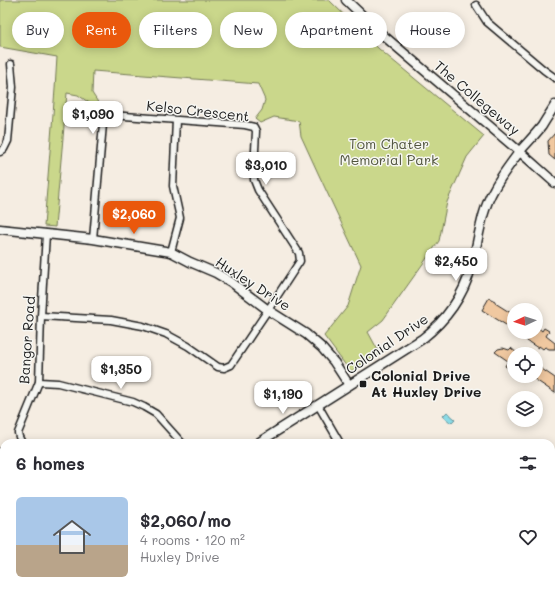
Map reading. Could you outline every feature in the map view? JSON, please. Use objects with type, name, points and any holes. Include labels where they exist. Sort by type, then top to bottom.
[{"type":"street","name":"The Collegeway","points":[[346,0],[384,36],[555,183]]},
{"type":"street","points":[[476,5],[488,22],[555,78]]},
{"type":"street","points":[[0,152],[4,149],[8,141],[13,87],[11,64]]},
{"type":"street","name":"Colonial Drive","points":[[264,439],[422,339],[440,324],[449,313],[469,276],[482,218],[489,198],[499,180],[541,126],[555,105]]},
{"type":"street","name":"Kelso Crescent","points":[[93,239],[103,124],[106,117],[111,115],[245,125],[254,127],[256,131],[254,180],[258,190],[299,253],[300,261],[268,310]]},
{"type":"street","points":[[171,252],[180,218],[173,186],[176,120]]},
{"type":"street","name":"Huxley Drive","points":[[0,229],[93,239],[171,252],[216,273],[231,282],[268,310],[306,334],[321,347],[334,362],[349,386]]},
{"type":"street","name":"Bangor Road","points":[[20,439],[18,432],[39,382],[46,234]]},
{"type":"street","points":[[41,316],[110,320],[143,326],[166,334],[188,346],[218,367],[224,368],[231,365],[268,310]]},
{"type":"street","points":[[39,382],[58,383],[133,402],[156,414],[178,439]]},
{"type":"street","points":[[318,405],[338,439]]},
{"type":"green space","name":"Tom Chater Memorial Park","points":[[0,0],[329,0],[341,12],[285,12],[285,48],[378,48],[484,136],[467,157],[447,202],[439,241],[383,320],[368,332],[380,354],[350,371],[324,336],[348,306],[361,265],[301,136],[299,121],[274,117],[260,123],[255,119],[262,110],[265,100],[258,84],[93,71],[92,93],[101,107],[98,109],[78,95],[67,93],[55,227],[44,226],[57,57],[0,47]]},
{"type":"water","points":[[447,412],[455,419],[451,423],[443,416]]},
{"type":"building","points":[[555,133],[555,160],[549,155],[548,141]]},
{"type":"building","points":[[489,298],[495,301],[495,303],[507,311],[507,326],[482,310]]},
{"type":"building","points":[[544,328],[549,331],[546,336],[555,343],[555,349],[545,347],[543,349],[543,347],[536,347],[526,339],[543,339]]},
{"type":"building","points":[[498,349],[507,349],[507,360],[495,352]]},
{"type":"building","points":[[543,370],[555,378],[555,393],[540,383],[543,383]]},
{"type":"place","name":"Colonial Drive At Huxley Drive","points":[[363,384]]}]
